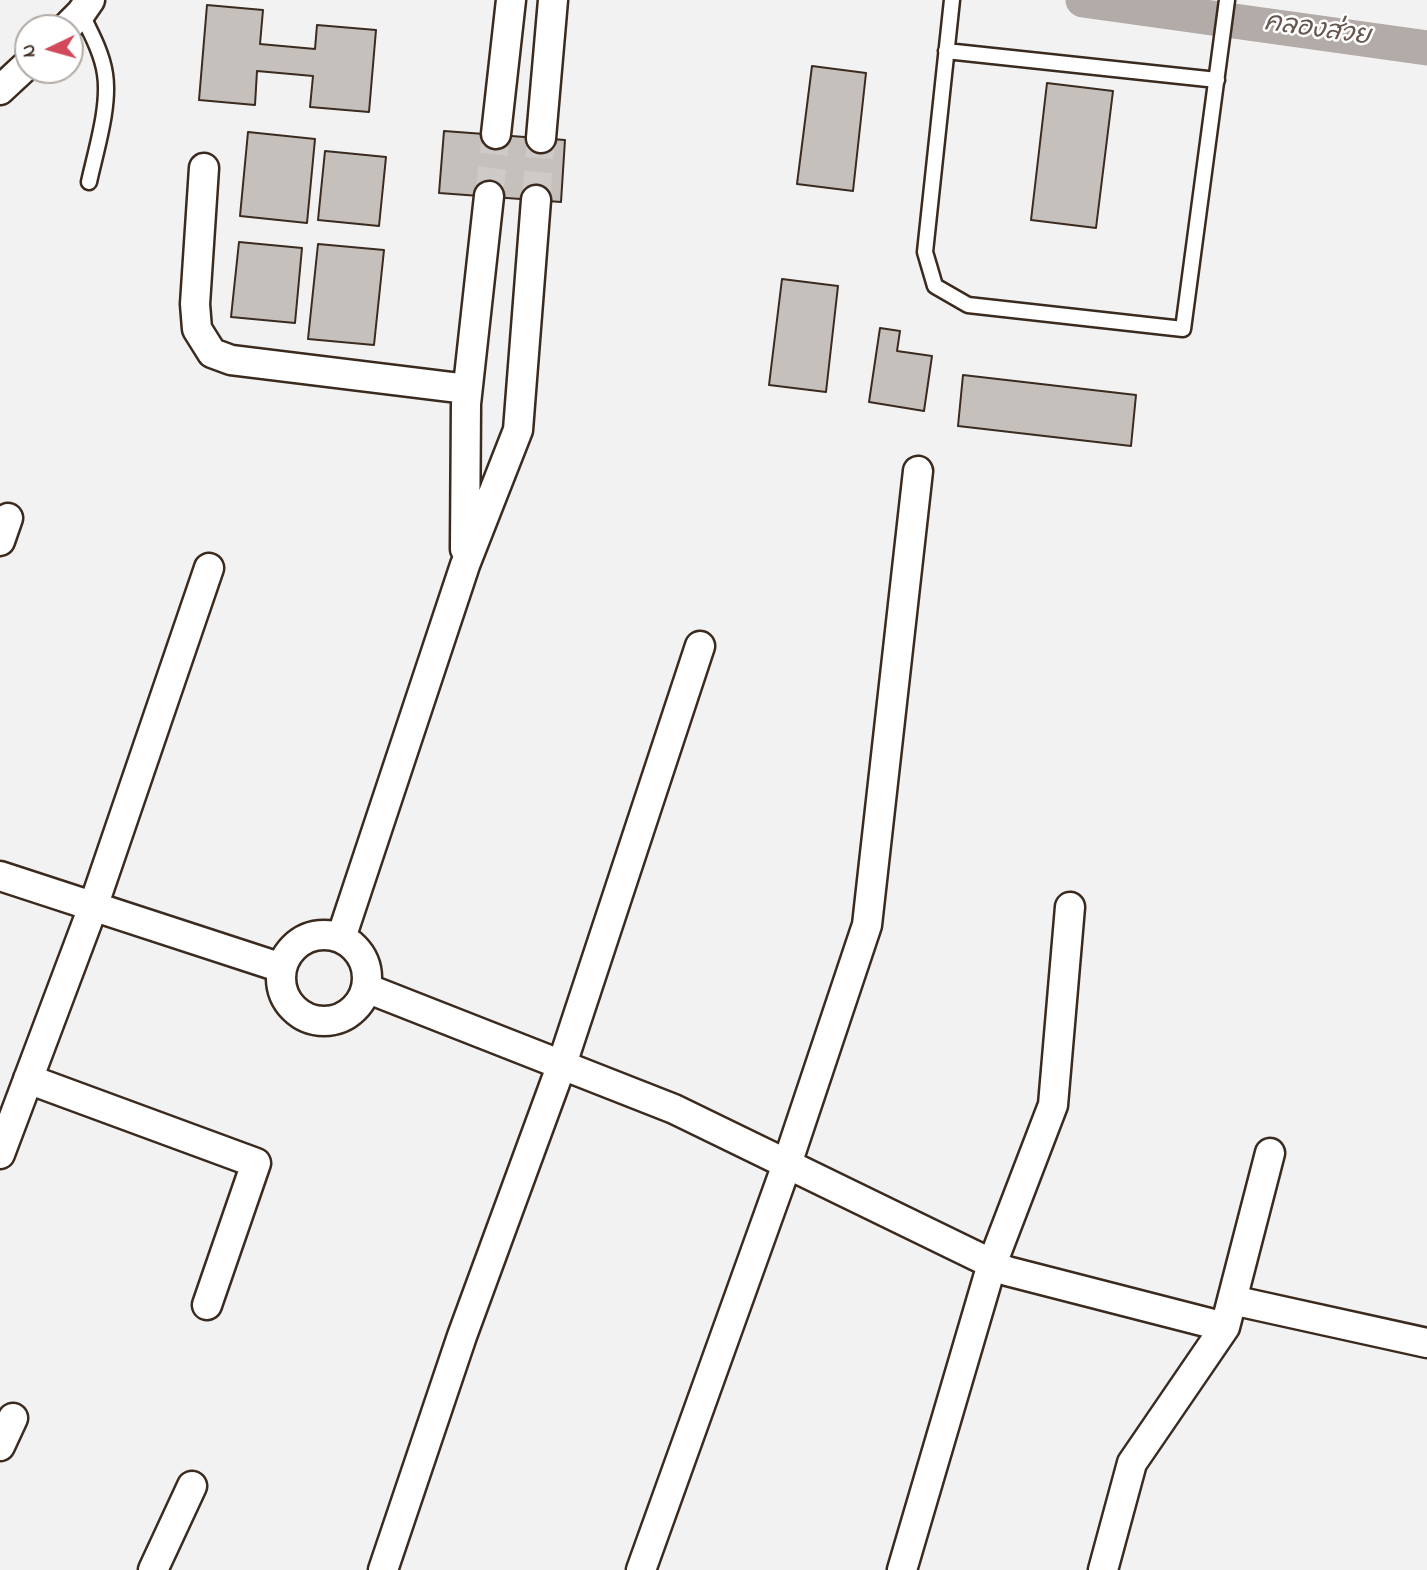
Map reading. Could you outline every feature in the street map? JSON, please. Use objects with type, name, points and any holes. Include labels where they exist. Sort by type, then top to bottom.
[{"type":"street","points":[[496,134],[511,0]]},
{"type":"street","points":[[541,138],[553,0]]},
{"type":"street","points":[[0,90],[14,77]]},
{"type":"street","points":[[204,168],[195,304],[197,329],[212,353],[231,360],[467,389]]},
{"type":"street","points":[[465,565],[467,389],[489,197]]},
{"type":"street","points":[[341,938],[465,565],[518,430],[536,200]]},
{"type":"street","points":[[641,1570],[787,1164],[867,925],[918,471]]},
{"type":"street","points":[[0,1154],[93,906],[209,568]]},
{"type":"street","points":[[383,1570],[462,1336],[562,1064],[700,646]]},
{"type":"street","points":[[0,876],[282,968]]},
{"type":"street","points":[[902,1570],[992,1264],[1053,1105],[1070,907]]},
{"type":"street","points":[[326,935],[341,938],[353,946],[363,959],[367,973],[366,988],[360,1002],[350,1013],[337,1020],[307,1018],[295,1010],[286,998],[281,984],[282,968],[288,955],[298,944],[312,937],[326,935]]},
{"type":"street","points":[[366,988],[674,1108],[1007,1271],[1229,1313],[1427,1343]]},
{"type":"street","points":[[28,1079],[256,1163],[207,1305]]},
{"type":"street","points":[[1103,1570],[1132,1464],[1229,1313],[1270,1153]]},
{"type":"street","points":[[0,1446],[13,1418]]},
{"type":"street","points":[[153,1570],[192,1486]]},
{"type":"lane","points":[[952,0],[925,252],[936,286],[968,305],[1183,329],[1227,2]]},
{"type":"lane","points":[[84,23],[98,48],[106,74],[105,104],[89,182]]},
{"type":"lane","points":[[946,51],[1218,75]]},
{"type":"building","points":[[207,5],[263,10],[260,44],[315,49],[317,25],[376,30],[369,112],[310,107],[313,76],[257,71],[255,105],[199,100]]},
{"type":"building","points":[[812,66],[866,73],[853,191],[797,184]]},
{"type":"building","points":[[1047,83],[1113,91],[1096,228],[1031,220]]},
{"type":"building","points":[[444,131],[565,140],[561,202],[439,193]]},
{"type":"building","points":[[248,132],[315,139],[307,223],[240,216]]},
{"type":"building","points":[[325,151],[386,157],[379,226],[318,220]]},
{"type":"building","points":[[239,242],[302,248],[295,323],[231,317]]},
{"type":"building","points":[[318,244],[384,250],[374,345],[308,339]]},
{"type":"building","points":[[782,279],[838,286],[826,392],[769,385]]},
{"type":"building","points":[[880,328],[900,331],[897,351],[932,356],[924,411],[869,402]]},
{"type":"building","points":[[963,375],[1136,395],[1131,446],[958,426]]},
{"type":"waterway","name":"คลองส่วย","points":[[1083,0],[1427,48]]},
{"type":"tunnel","points":[[489,196],[496,134]]},
{"type":"tunnel","points":[[536,200],[541,138]]}]
